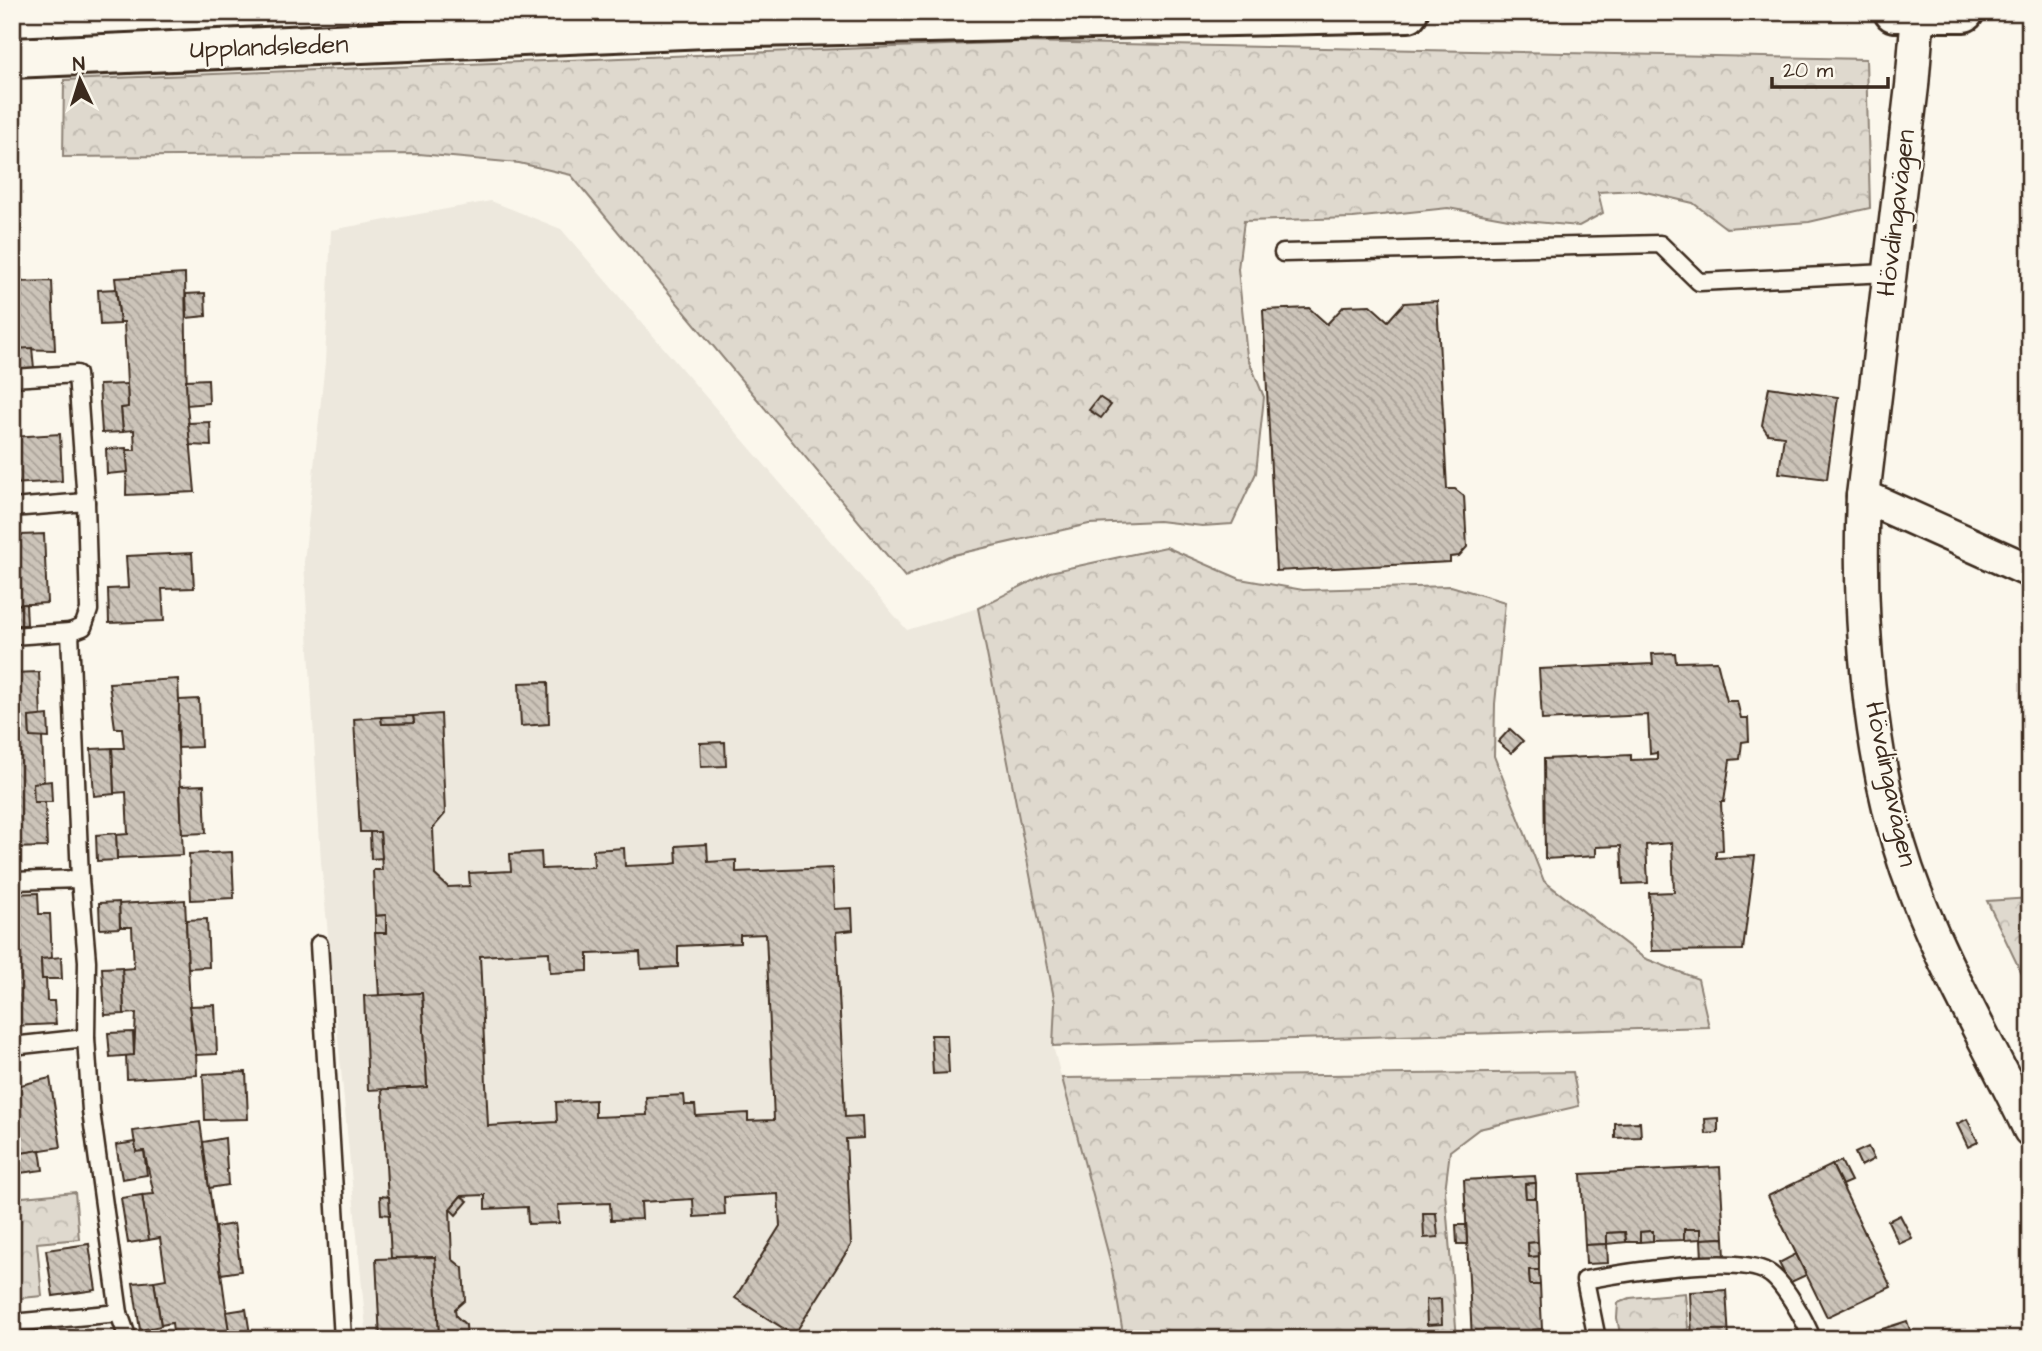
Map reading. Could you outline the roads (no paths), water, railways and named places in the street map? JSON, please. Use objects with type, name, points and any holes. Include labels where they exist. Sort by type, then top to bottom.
[{"type":"street","name":"Upplandsleden","points":[[12,58],[706,28],[1408,12]]},
{"type":"street","points":[[1894,12],[1964,12]]},
{"type":"street","name":"Hövdingavägen","points":[[1918,13],[1912,86],[1863,496],[1860,563],[1866,657],[1886,790],[1903,856],[1931,928],[2030,1130]]},
{"type":"street","points":[[1863,496],[2030,571]]},
{"type":"lane","points":[[1283,253],[1660,244],[1699,282],[1888,273]]},
{"type":"lane","points":[[12,378],[77,374],[86,502],[89,610],[83,627],[71,632],[12,636]]},
{"type":"lane","points":[[12,508],[86,502]]},
{"type":"lane","points":[[71,632],[80,879],[88,961],[86,1038],[91,1111],[119,1313],[128,1339]]},
{"type":"lane","points":[[12,881],[80,879]]},
{"type":"lane","points":[[318,944],[342,1339]]},
{"type":"lane","points":[[12,1046],[86,1038]]},
{"type":"lane","points":[[1597,1339],[1585,1280],[1640,1269],[1750,1265],[1769,1272],[1785,1291],[1812,1339]]},
{"type":"lane","points":[[12,1322],[119,1313]]}]
